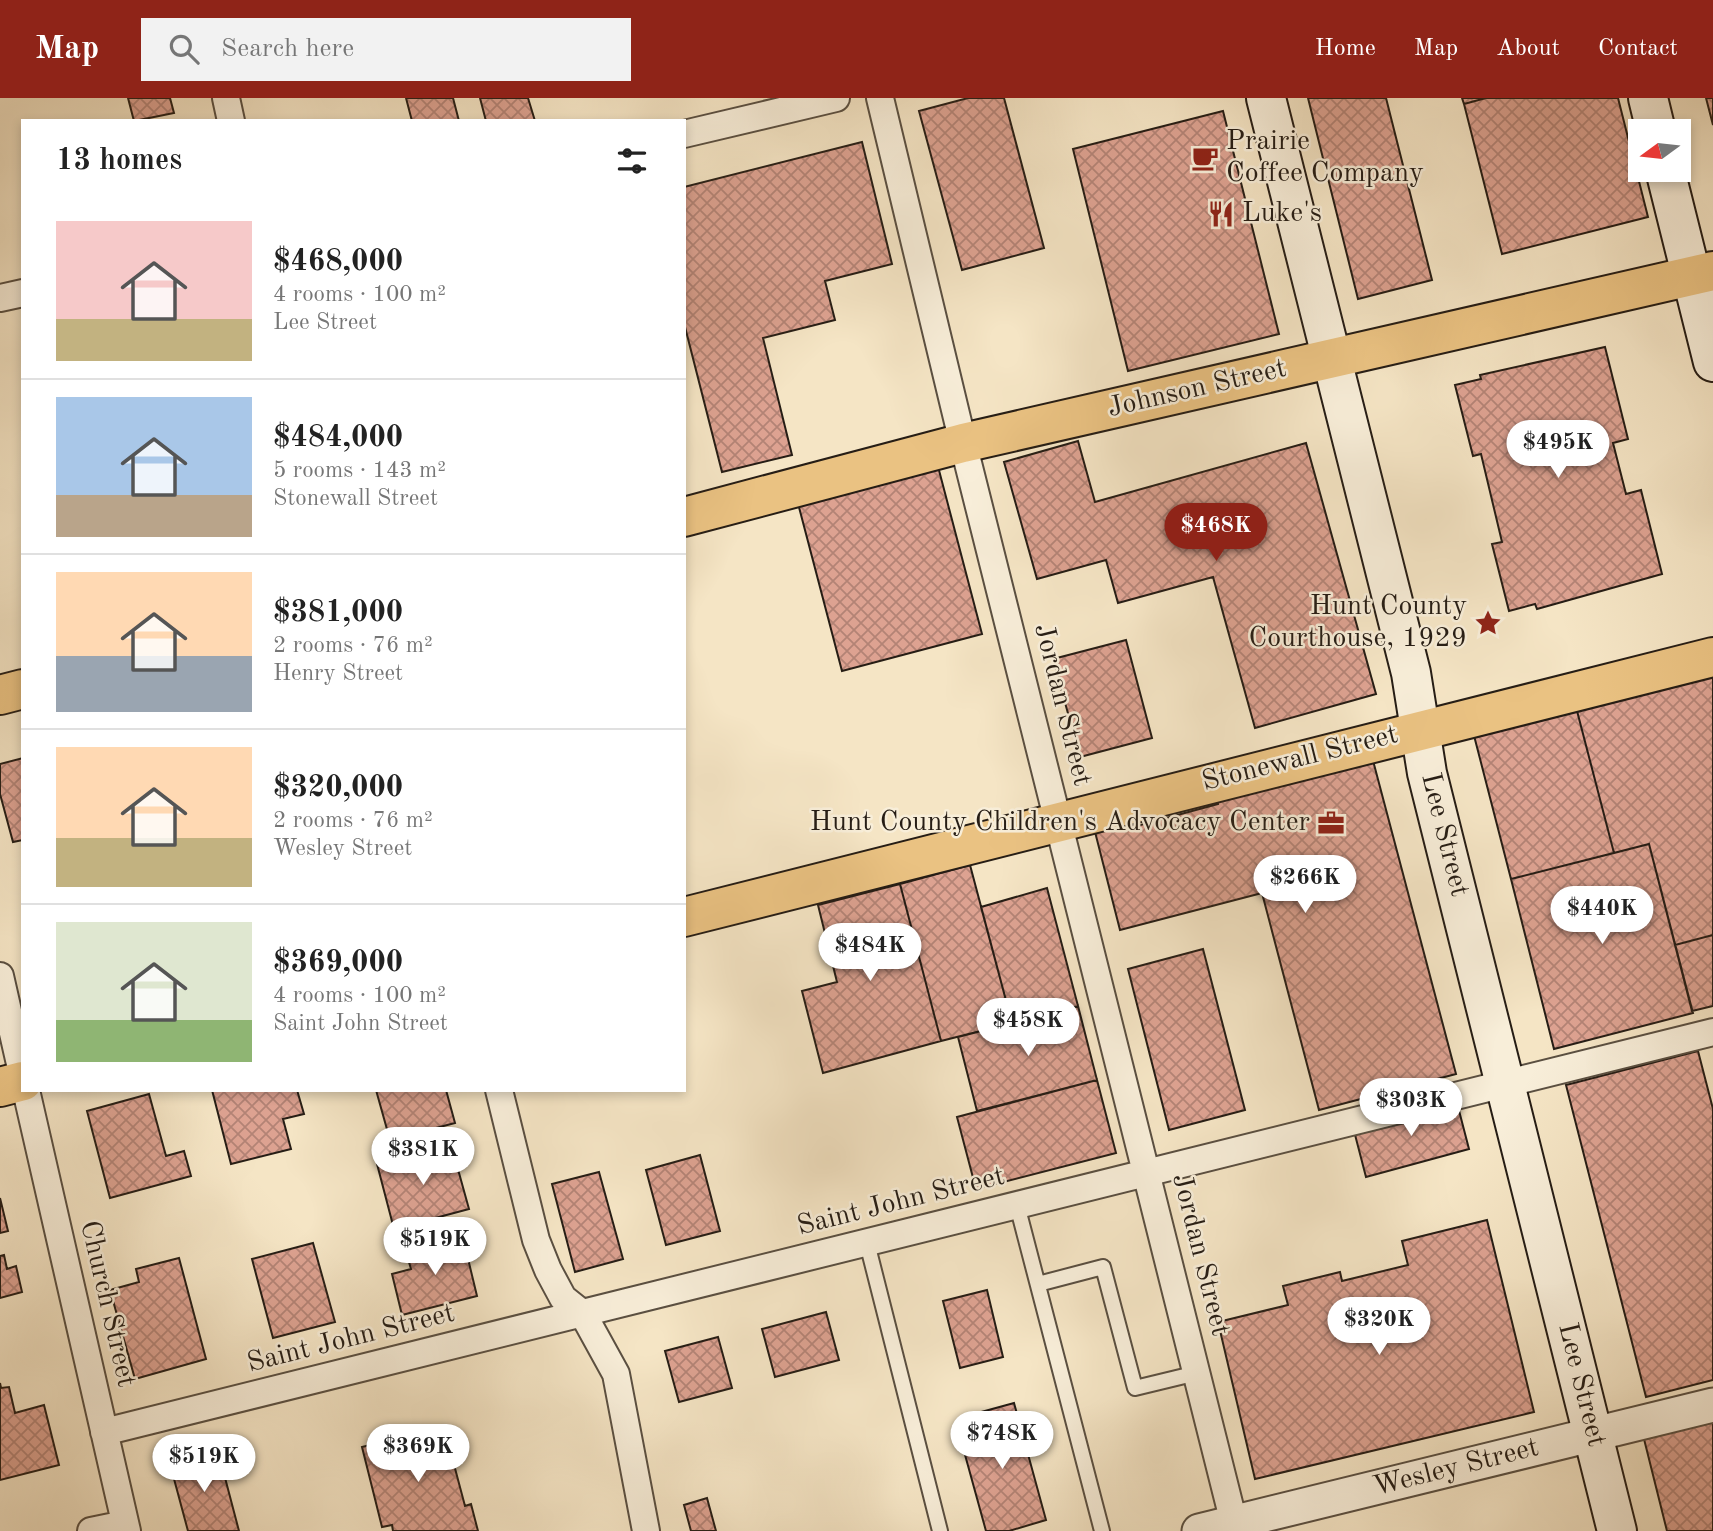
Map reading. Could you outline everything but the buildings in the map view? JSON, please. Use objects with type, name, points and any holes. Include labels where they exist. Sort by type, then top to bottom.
[{"type":"main road","name":"Lee Street","points":[[1266,98],[1411,673],[1427,773],[1617,1531]]},
{"type":"main road","points":[[1648,98],[1653,119]]},
{"type":"main road","points":[[1669,182],[1702,273],[1713,362]]},
{"type":"main road","name":"Johnson Street","points":[[686,516],[963,443],[1702,273]]},
{"type":"main road","name":"Stonewall Street","points":[[686,916],[1421,728],[1713,657]]},
{"type":"main road","points":[[0,695],[21,690]]},
{"type":"main road","points":[[0,1087],[21,1080]]},
{"type":"street","points":[[226,98],[231,119]]},
{"type":"street","points":[[686,134],[836,98]]},
{"type":"street","name":"Jordan Street","points":[[880,98],[963,443],[1235,1527]]},
{"type":"street","points":[[0,299],[21,294]]},
{"type":"street","points":[[0,976],[21,1070]]},
{"type":"street","name":"Saint John Street","points":[[104,1433],[1713,1032]]},
{"type":"street","name":"Church Street","points":[[26,1092],[126,1527]]},
{"type":"street","points":[[499,1092],[536,1240],[563,1298],[583,1314],[616,1374],[646,1531]]},
{"type":"street","name":"Wesley Street","points":[[1199,1531],[1235,1527],[1713,1405]]},
{"type":"street","points":[[90,1531],[126,1527]]},
{"type":"lane","points":[[1017,1205],[1102,1531]]},
{"type":"lane","points":[[867,1243],[940,1531]]},
{"type":"lane","points":[[1038,1284],[1103,1267],[1135,1388],[1197,1373]]},
{"type":"place","name":"Prairie Coffee Company","points":[[1205,158]]},
{"type":"place","name":"Luke's","points":[[1221,214]]},
{"type":"place","name":"Hunt County Courthouse, 1929","points":[[1488,623]]},
{"type":"place","name":"Hunt County Children's Advocacy Center","points":[[1331,823]]}]
